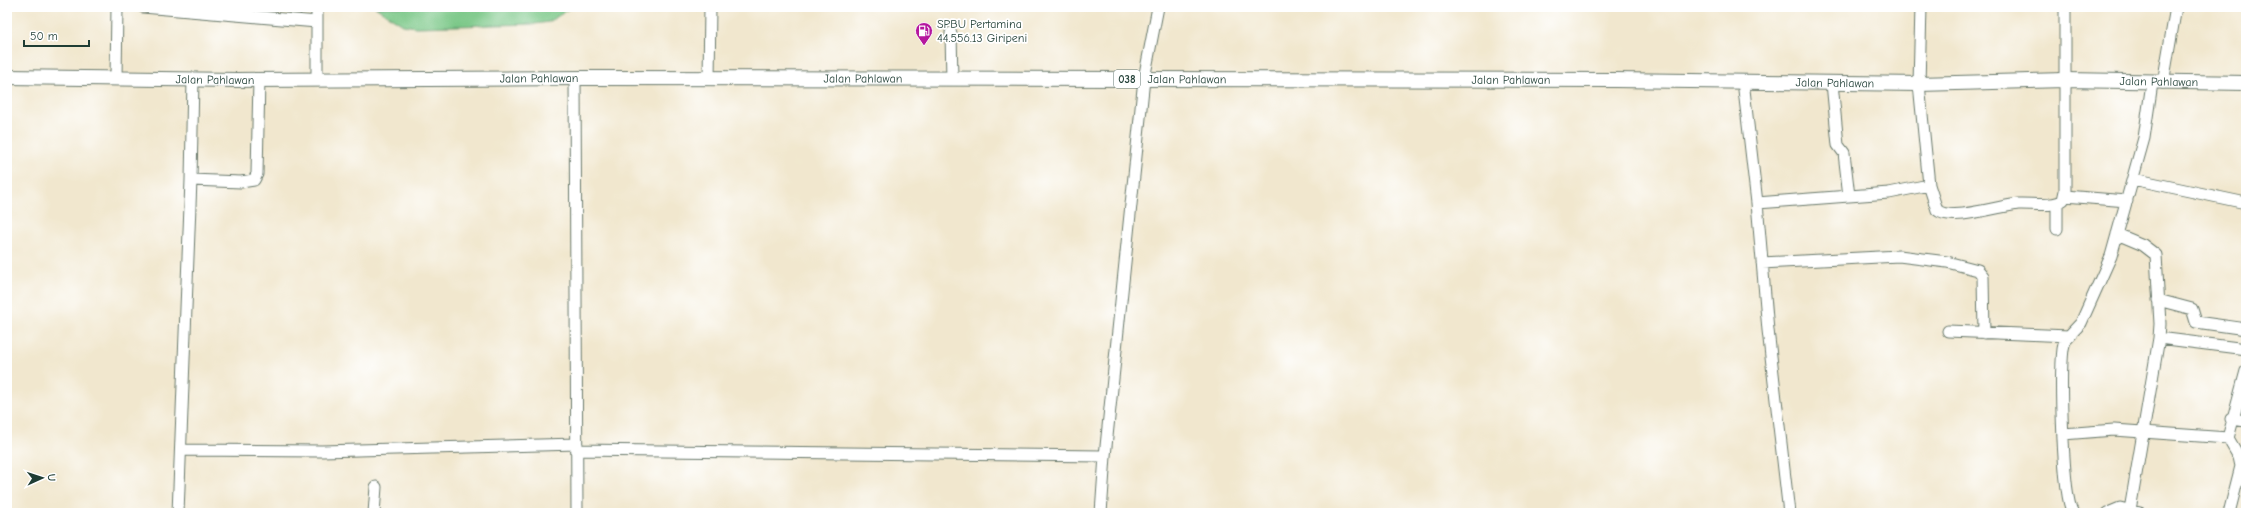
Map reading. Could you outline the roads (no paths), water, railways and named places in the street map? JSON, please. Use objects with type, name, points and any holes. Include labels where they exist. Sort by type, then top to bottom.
[{"type":"main road","name":"Jalan Pahlawan","points":[[7,77],[259,80],[317,78],[575,78],[1743,81],[1919,84],[2065,80],[2158,83],[2246,83]]},
{"type":"street","points":[[116,78],[117,7]]},
{"type":"street","points":[[143,7],[317,22]]},
{"type":"street","points":[[317,7],[317,78]]},
{"type":"street","points":[[709,79],[710,7]]},
{"type":"street","points":[[1101,513],[1105,456],[1144,80],[1158,7]]},
{"type":"street","points":[[1921,7],[1919,84],[1929,185],[1935,207],[1942,214],[1984,211],[2019,204],[2061,200],[2127,201]]},
{"type":"street","points":[[2057,229],[2061,200],[2065,80],[2065,7]]},
{"type":"street","points":[[2073,513],[2068,500],[2063,434],[2062,357],[2064,344],[2081,322],[2111,256],[2144,138],[2176,7]]},
{"type":"street","points":[[951,33],[952,79]]},
{"type":"street","points":[[575,78],[577,513]]},
{"type":"street","points":[[178,513],[182,450],[193,79]]},
{"type":"street","points":[[191,180],[241,182],[254,180],[256,174],[259,80]]},
{"type":"street","points":[[1743,81],[1757,203],[1768,330],[1789,513]]},
{"type":"street","points":[[1832,83],[1838,145],[1844,153],[1849,196]]},
{"type":"street","points":[[2133,178],[2246,203]]},
{"type":"street","points":[[1757,203],[1890,193],[1929,185]]},
{"type":"street","points":[[2108,513],[2120,508],[2135,512],[2144,432],[2160,324],[2156,254],[2143,245],[2117,234]]},
{"type":"street","points":[[1762,263],[1899,256],[1947,262],[1978,270],[1983,276],[1984,333]]},
{"type":"street","points":[[2158,300],[2192,309],[2196,322],[2246,329]]},
{"type":"street","points":[[1948,331],[2069,336]]},
{"type":"street","points":[[2159,338],[2246,349]]},
{"type":"street","points":[[2230,513],[2240,466],[2239,456],[2228,438],[2231,419],[2244,387],[2246,371]]},
{"type":"street","points":[[2231,419],[2246,421]]},
{"type":"street","points":[[2063,434],[2114,430],[2228,438]]},
{"type":"street","points":[[182,450],[322,451],[577,447],[1105,456]]},
{"type":"street","points":[[374,513],[376,487]]},
{"type":"place","name":"SPBU Pertamina 44.556.13 Giripeni","points":[[924,46]]}]
